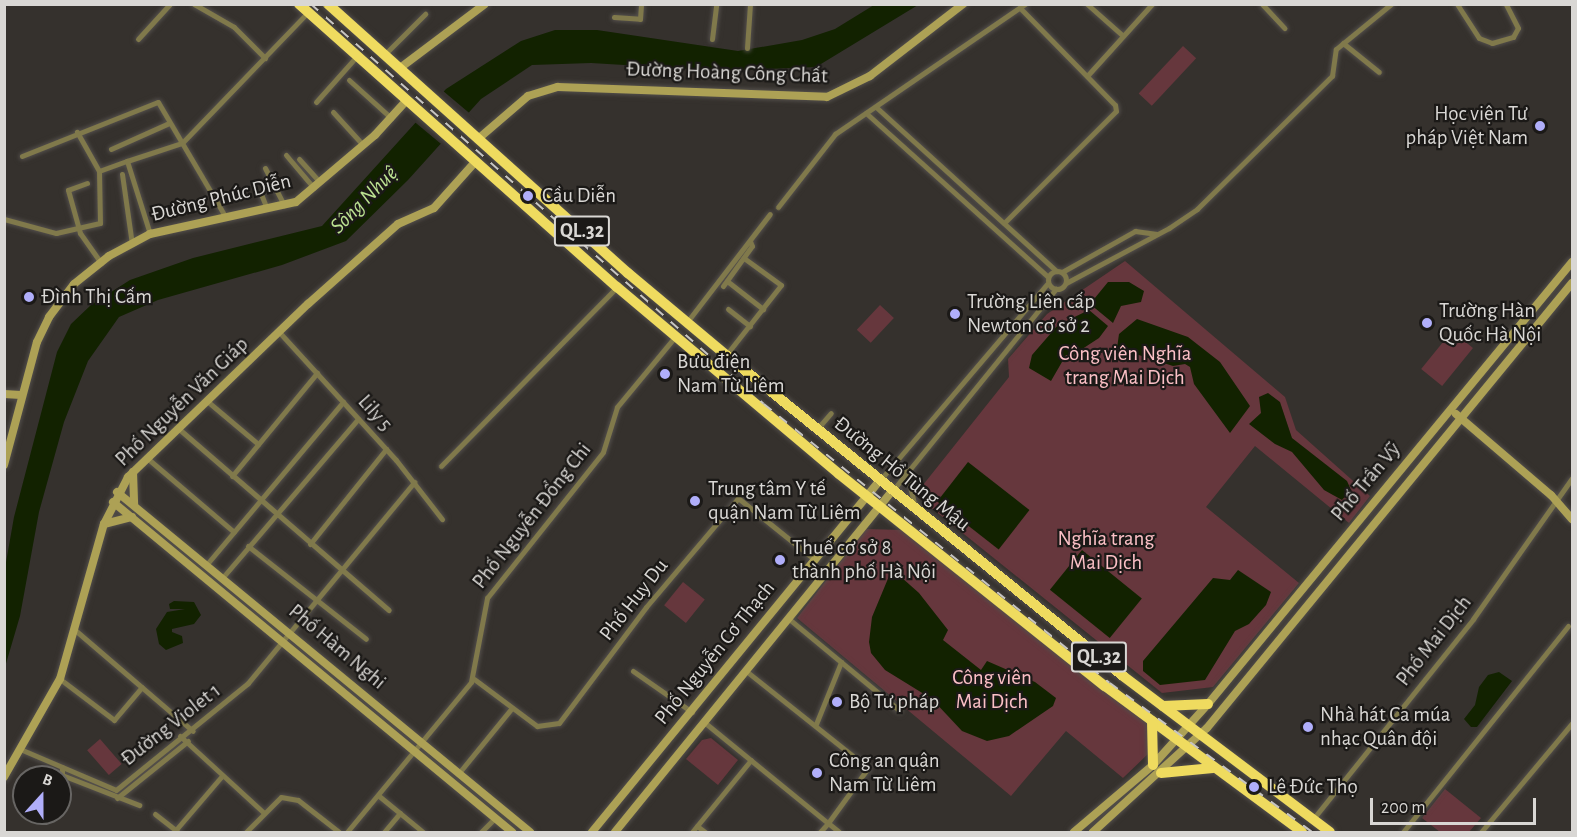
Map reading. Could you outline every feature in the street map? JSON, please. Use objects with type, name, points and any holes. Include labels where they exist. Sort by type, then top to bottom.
[{"type":"highway","name":"QL.32","points":[[328,4],[400,68]]},
{"type":"highway","name":"QL.32","points":[[304,8],[407,100]]},
{"type":"highway","name":"Đường Hồ Tùng Mậu","points":[[400,68],[608,255],[916,511],[1187,726],[1330,832]]},
{"type":"highway","name":"Đường Hồ Tùng Mậu","points":[[407,100],[617,287],[866,497],[1152,722],[1300,831]]},
{"type":"highway","points":[[597,269],[608,255]]},
{"type":"highway","points":[[675,337],[687,322]]},
{"type":"highway","points":[[717,372],[728,356]]},
{"type":"highway","points":[[981,588],[993,573]]},
{"type":"highway","points":[[999,602],[1011,587]]},
{"type":"highway","points":[[1163,706],[1208,704]]},
{"type":"highway","points":[[1152,722],[1153,773],[1213,768]]},
{"type":"street","points":[[138,39],[170,4]]},
{"type":"street","points":[[194,4],[205,14],[229,23],[265,58]]},
{"type":"street","points":[[400,68],[485,4]]},
{"type":"street","points":[[614,17],[640,19],[641,4]]},
{"type":"street","points":[[712,39],[716,4]]},
{"type":"street","points":[[747,48],[750,4]]},
{"type":"street","name":"Đường Hoàng Công Chất","points":[[478,139],[528,96],[558,87],[827,97],[870,76],[963,4]]},
{"type":"street","points":[[1087,4],[1122,35]]},
{"type":"street","points":[[1262,4],[1284,28]]},
{"type":"street","points":[[892,491],[1056,289],[1197,209],[1331,76],[1337,61],[1334,52],[1391,4]]},
{"type":"street","points":[[1457,4],[1479,38],[1492,43],[1513,37],[1518,28],[1506,4]]},
{"type":"street","points":[[1087,76],[1150,5]]},
{"type":"street","points":[[778,207],[835,134],[1023,6],[1115,105],[1116,111],[1004,223]]},
{"type":"street","points":[[99,171],[182,143],[265,58],[304,8]]},
{"type":"street","points":[[385,54],[425,14]]},
{"type":"street","points":[[1343,43],[1378,72]]},
{"type":"street","points":[[316,102],[357,56]]},
{"type":"street","points":[[350,80],[391,118]]},
{"type":"street","name":"Đường Phúc Diễn","points":[[4,465],[21,395],[49,317],[72,286],[101,263],[150,234],[225,216],[286,205],[317,185],[363,145],[407,100]]},
{"type":"street","points":[[21,156],[158,102],[225,216]]},
{"type":"street","points":[[876,107],[1059,271],[1066,283]]},
{"type":"street","points":[[333,112],[363,145]]},
{"type":"street","points":[[867,113],[1048,277]]},
{"type":"street","points":[[111,150],[169,123]]},
{"type":"street","points":[[4,219],[56,233],[101,222],[99,171],[77,132]]},
{"type":"street","points":[[919,160],[926,153]]},
{"type":"street","points":[[286,155],[317,185]]},
{"type":"street","points":[[299,159],[317,185]]},
{"type":"street","name":"Phố Nguyễn Văn Giáp","points":[[4,777],[60,679],[104,524],[117,492],[147,458],[398,224],[439,203],[477,161]]},
{"type":"street","points":[[128,162],[150,234]]},
{"type":"street","points":[[265,168],[286,205]]},
{"type":"street","points":[[122,174],[132,244]]},
{"type":"street","points":[[87,183],[68,190],[79,229],[101,263]]},
{"type":"street","points":[[277,183],[286,205]]},
{"type":"street","points":[[263,194],[268,208]]},
{"type":"street","points":[[687,322],[770,214]]},
{"type":"street","points":[[1048,277],[1135,231],[1156,234]]},
{"type":"street","points":[[750,241],[752,246],[725,284],[763,309]]},
{"type":"street","points":[[728,356],[781,285],[744,258]]},
{"type":"street","name":"Phố Trần Vỹ","points":[[1153,773],[1175,739],[1208,704],[1572,262]]},
{"type":"street","points":[[880,480],[897,464],[1047,284],[1048,277]]},
{"type":"street","name":"Phố Trần Vỹ","points":[[1153,773],[1188,749],[1201,735],[1572,283]]},
{"type":"street","points":[[1047,284],[1056,289]]},
{"type":"street","points":[[441,466],[617,287]]},
{"type":"street","points":[[728,309],[750,326]]},
{"type":"street","name":"Lily 5","points":[[280,333],[386,449],[442,519]]},
{"type":"street","name":"Phố Nguyễn Đổng Chi","points":[[347,832],[474,679],[487,598],[603,452],[617,407],[675,337]]},
{"type":"street","points":[[231,476],[317,373]]},
{"type":"street","points":[[4,394],[21,395]]},
{"type":"street","points":[[207,401],[258,444]]},
{"type":"street","points":[[207,564],[343,402]]},
{"type":"street","points":[[1451,410],[1572,519]]},
{"type":"street","points":[[817,429],[831,413]]},
{"type":"street","points":[[223,577],[274,514],[358,419]]},
{"type":"street","points":[[179,429],[260,502],[389,609]]},
{"type":"street","points":[[310,544],[386,449]]},
{"type":"street","points":[[147,458],[234,532]]},
{"type":"street","points":[[897,464],[907,473],[916,511]]},
{"type":"street","points":[[133,472],[134,505]]},
{"type":"street","name":"Phố Mai Dịch","points":[[1313,819],[1473,620],[1572,478]]},
{"type":"street","name":"Phố Nguyễn Cơ Thạch","points":[[592,832],[880,480]]},
{"type":"street","name":"Đường Violet 1","points":[[72,771],[116,790],[180,736],[193,731],[248,683],[414,482]]},
{"type":"street","name":"Phố Nguyễn Cơ Thạch","points":[[615,832],[892,491]]},
{"type":"street","name":"Phố Hàm Nghi","points":[[117,492],[290,632],[530,832]]},
{"type":"street","name":"Phố Huy Du","points":[[474,679],[511,709],[537,726],[559,723],[646,607],[738,498],[815,560]]},
{"type":"street","name":"Phố Hàm Nghi","points":[[113,502],[283,640],[512,832]]},
{"type":"street","points":[[104,524],[132,517]]},
{"type":"street","points":[[248,546],[366,639]]},
{"type":"street","points":[[789,619],[899,710]]},
{"type":"street","points":[[1403,832],[1568,626]]},
{"type":"street","points":[[75,630],[193,731]]},
{"type":"street","points":[[816,724],[841,662]]},
{"type":"street","points":[[633,671],[692,712],[839,832]]},
{"type":"street","points":[[746,671],[816,724],[868,768],[820,832]]},
{"type":"street","points":[[60,679],[114,720],[142,687]]},
{"type":"street","points":[[458,774],[511,709]]},
{"type":"street","points":[[1481,832],[1572,723]]},
{"type":"street","points":[[180,736],[188,741],[221,777],[264,813]]},
{"type":"street","points":[[117,798],[188,741]]},
{"type":"street","points":[[20,749],[57,765]]},
{"type":"street","points":[[692,832],[751,760]]},
{"type":"street","points":[[1074,832],[1153,773]]},
{"type":"street","points":[[1093,832],[1153,773]]},
{"type":"street","points":[[154,814],[176,832],[221,777]]},
{"type":"street","points":[[72,779],[139,805]]},
{"type":"street","points":[[379,796],[423,832]]},
{"type":"street","points":[[246,832],[282,797],[298,801],[339,832]]},
{"type":"street","points":[[384,832],[400,813]]},
{"type":"street","points":[[481,832],[495,818]]},
{"type":"street","points":[[697,826],[705,832]]},
{"type":"green space","points":[[1183,46],[1196,58],[1152,106],[1139,94]]},
{"type":"green space","points":[[1125,261],[1285,397],[1296,430],[1370,496],[1349,523],[1255,446],[1206,507],[1299,583],[1213,687],[1162,693],[919,498],[919,490],[1009,377],[1008,359],[1047,314]]},
{"type":"green space","points":[[880,305],[894,318],[871,343],[857,330]]},
{"type":"green space","points":[[1452,331],[1473,348],[1442,386],[1421,369]]},
{"type":"green space","name":"Công viên Mai Dịch","points":[[866,529],[903,530],[1151,726],[1149,753],[1123,778],[1066,731],[1011,796],[797,618]]},
{"type":"green space","points":[[683,582],[705,600],[686,623],[664,605]]},
{"type":"green space","points":[[711,738],[738,760],[718,785],[686,759],[702,740]]},
{"type":"green space","points":[[100,739],[122,764],[109,775],[87,750]]},
{"type":"green space","points":[[1445,789],[1481,818],[1469,832],[1440,832],[1422,818]]},
{"type":"water","name":"Sông Nhuệ","points":[[874,5],[918,5],[816,67],[724,71],[591,63],[532,65],[481,99],[408,180],[346,241],[282,265],[158,300],[119,317],[88,361],[64,422],[39,512],[20,616],[5,667],[5,568],[14,517],[57,352],[71,324],[91,305],[130,280],[193,258],[322,226],[446,89],[521,41],[555,30],[597,30],[738,51],[802,40],[835,29]]},
{"type":"water","points":[[1108,282],[1129,282],[1144,291],[1141,302],[1121,306],[1113,323],[1090,304]]},
{"type":"water","points":[[1089,310],[1108,326],[1099,338],[1073,355],[1066,355],[1051,381],[1029,368],[1032,355],[1058,325]]},
{"type":"water","points":[[1137,319],[1188,337],[1220,362],[1250,406],[1230,433],[1194,384],[1190,367],[1185,364],[1173,366],[1117,348],[1119,334]]},
{"type":"water","points":[[1268,393],[1280,402],[1292,438],[1347,481],[1351,490],[1342,500],[1324,490],[1292,452],[1275,444],[1249,424],[1261,413],[1259,397]]},
{"type":"water","points":[[968,462],[1029,510],[999,549],[937,501]]},
{"type":"water","points":[[1082,550],[1142,598],[1110,638],[1050,590]]},
{"type":"water","points":[[892,569],[919,593],[948,630],[943,640],[981,670],[987,661],[1035,682],[1056,698],[1053,706],[1009,736],[987,741],[962,731],[932,699],[885,670],[871,653],[869,642],[872,617]]},
{"type":"water","points":[[1238,570],[1271,592],[1266,605],[1249,624],[1235,631],[1205,680],[1160,685],[1143,671],[1143,661],[1213,578],[1230,580]]},
{"type":"water","points":[[174,601],[194,602],[201,615],[194,624],[172,629],[172,632],[182,636],[183,643],[166,650],[159,644],[156,629],[167,612],[185,609],[170,609],[169,604]]},
{"type":"water","points":[[1499,672],[1512,681],[1477,727],[1471,727],[1464,719],[1475,705],[1479,687],[1488,675]]},
{"type":"pier","points":[[442,90],[471,114],[444,147],[415,122]]},
{"type":"railway","points":[[311,4],[764,404],[1110,683],[1312,832]]},
{"type":"place","name":"Học viện Tư pháp Việt Nam","points":[[1540,126]]},
{"type":"place","name":"Cầu Diễn","points":[[528,196]]},
{"type":"place","name":"Đình Thị Cấm","points":[[29,297]]},
{"type":"place","name":"Trường Liên cấp Newton cơ sở 2","points":[[955,314]]},
{"type":"place","name":"Trường Hàn Quốc Hà Nội","points":[[1427,323]]},
{"type":"place","name":"Bưu điện Nam Từ Liêm","points":[[665,374]]},
{"type":"place","name":"Trung tâm Y tế quận Nam Từ Liêm","points":[[695,501]]},
{"type":"place","name":"Thuế cơ sở 8 thành phố Hà Nội","points":[[780,560]]},
{"type":"place","name":"Bộ Tư pháp","points":[[837,702]]},
{"type":"place","name":"Nhà hát Ca múa nhạc Quân đội","points":[[1308,727]]},
{"type":"place","name":"Công an quận Nam Từ Liêm","points":[[817,773]]},
{"type":"place","name":"Lê Đức Thọ","points":[[1254,787]]},
{"type":"park label","name":"Công viên Nghĩa trang Mai Dịch","points":[[1125,366]]},
{"type":"park label","name":"Nghĩa trang Mai Dịch","points":[[1106,551]]}]
